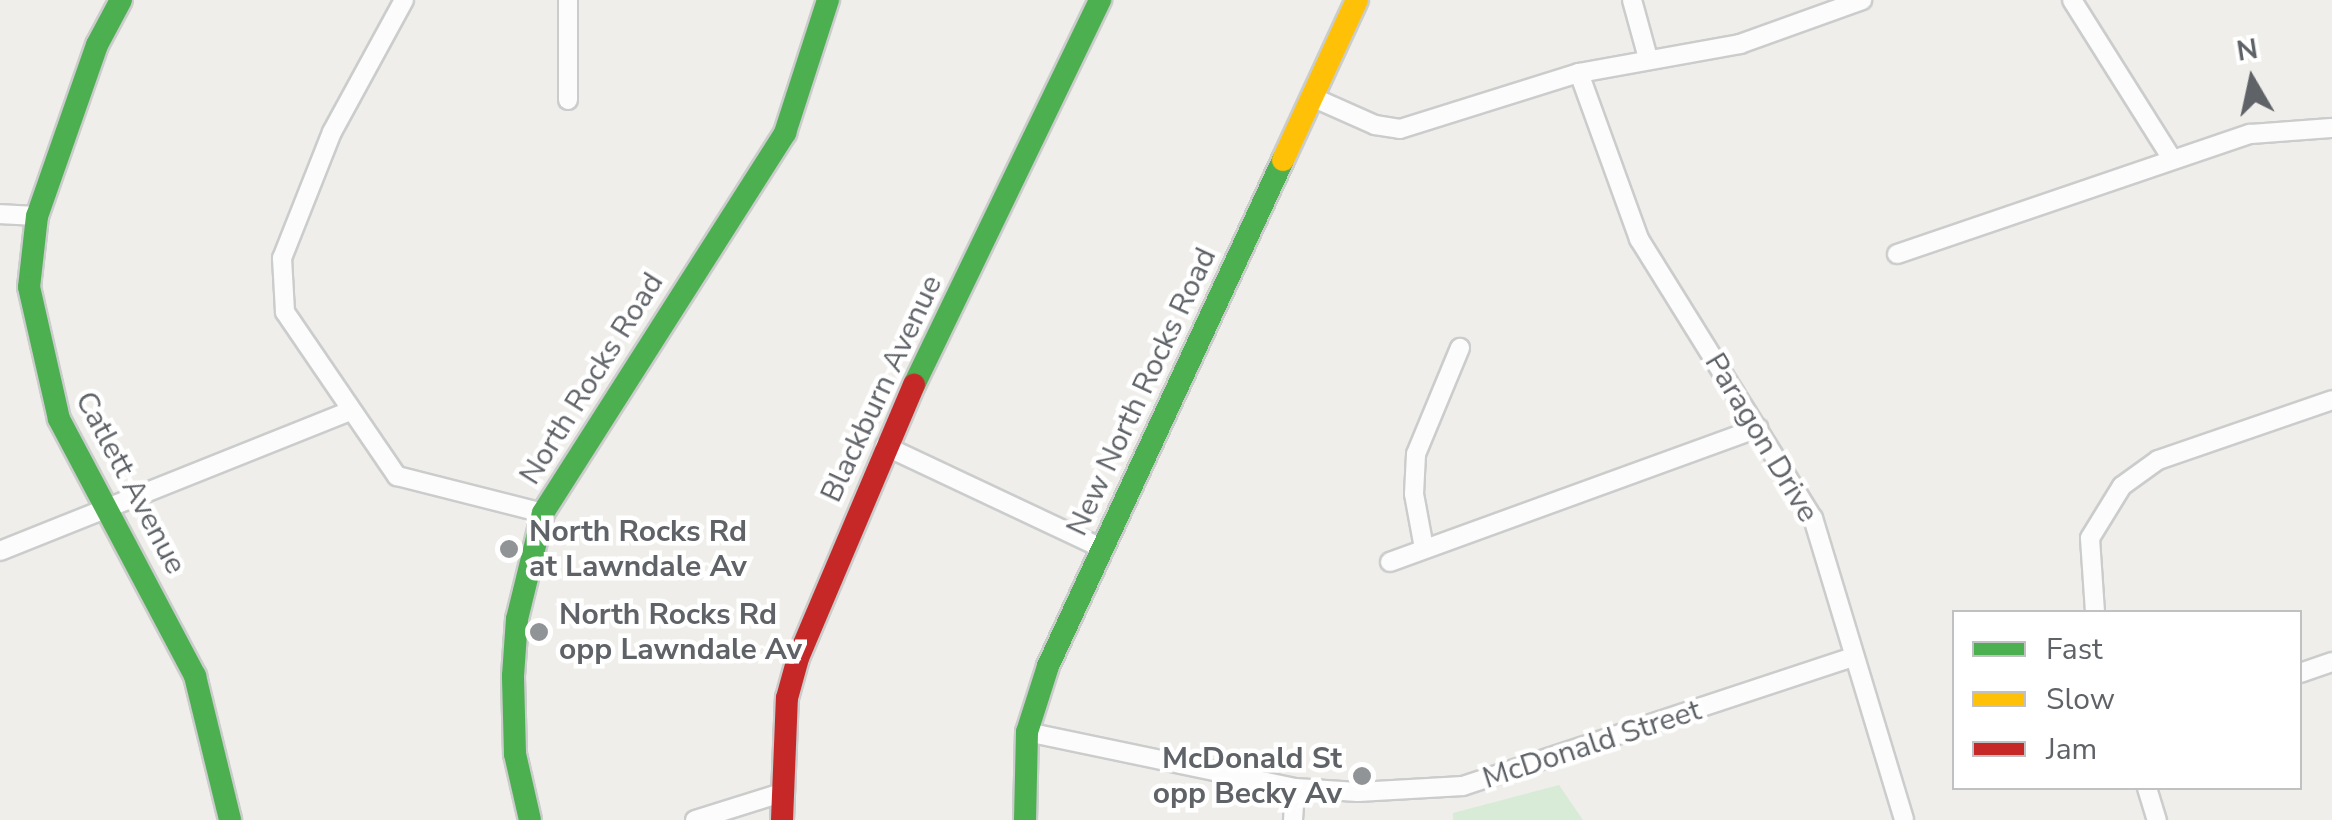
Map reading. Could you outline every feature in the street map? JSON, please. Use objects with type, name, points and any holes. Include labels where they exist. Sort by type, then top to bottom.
[{"type":"street","name":"Catlett Avenue","points":[[121,0],[97,46],[37,216],[29,287],[48,388],[196,676],[230,820]]},
{"type":"street","points":[[404,0],[332,132],[279,267],[287,319],[348,412],[408,484],[543,513]]},
{"type":"street","points":[[568,0],[568,100]]},
{"type":"street","name":"North Rocks Road","points":[[530,820],[515,754],[513,676],[517,619],[543,513],[785,133],[828,0]]},
{"type":"street","name":"Blackburn Avenue","points":[[782,820],[778,794],[798,658],[885,446],[1100,0]]},
{"type":"street","name":"New North Rocks Road","points":[[1025,820],[1028,732],[1048,666],[1357,0]]},
{"type":"street","points":[[1632,0],[1648,58]]},
{"type":"street","points":[[1312,97],[1375,125],[1400,129],[1579,73],[1740,44],[1862,0]]},
{"type":"street","points":[[2072,0],[2172,159]]},
{"type":"street","name":"Paragon Drive","points":[[1579,73],[1640,238],[1813,518],[1904,820]]},
{"type":"street","points":[[1898,254],[2267,130],[2332,128]]},
{"type":"street","points":[[0,214],[37,216]]},
{"type":"street","points":[[1424,548],[1416,454],[1460,348]]},
{"type":"street","points":[[2094,610],[2090,538],[2122,486],[2158,460],[2332,400]]},
{"type":"street","points":[[0,551],[348,412]]},
{"type":"street","points":[[1390,562],[1758,428]]},
{"type":"street","points":[[885,446],[1102,548]]},
{"type":"street","name":"McDonald Street","points":[[1028,732],[1295,788],[1358,792],[1482,782],[1854,658]]},
{"type":"street","points":[[2302,672],[2332,662]]},
{"type":"street","points":[[1293,820],[1295,788]]},
{"type":"street","points":[[2148,790],[2156,820]]},
{"type":"street","points":[[695,820],[778,794]]},
{"type":"green space","points":[[1559,785],[1583,820],[1453,820],[1453,813]]},
{"type":"traffic: fast","points":[[121,0],[97,45],[37,216],[29,287],[59,419],[195,676],[230,820]]},
{"type":"traffic: fast","points":[[530,820],[515,754],[513,676],[517,619],[543,513],[785,133],[828,0]]},
{"type":"traffic: fast","points":[[914,385],[1100,0]]},
{"type":"traffic: fast","points":[[1025,820],[1027,732],[1048,666],[1283,160]]},
{"type":"traffic: slow","points":[[1283,160],[1357,0]]},
{"type":"traffic: jam","points":[[782,820],[787,698],[798,658],[914,385]]},
{"type":"place","name":"North Rocks Rd at Lawndale Av","points":[[509,549]]},
{"type":"place","name":"North Rocks Rd opp Lawndale Av","points":[[539,632]]},
{"type":"place","name":"McDonald St opp Becky Av","points":[[1362,776]]}]
